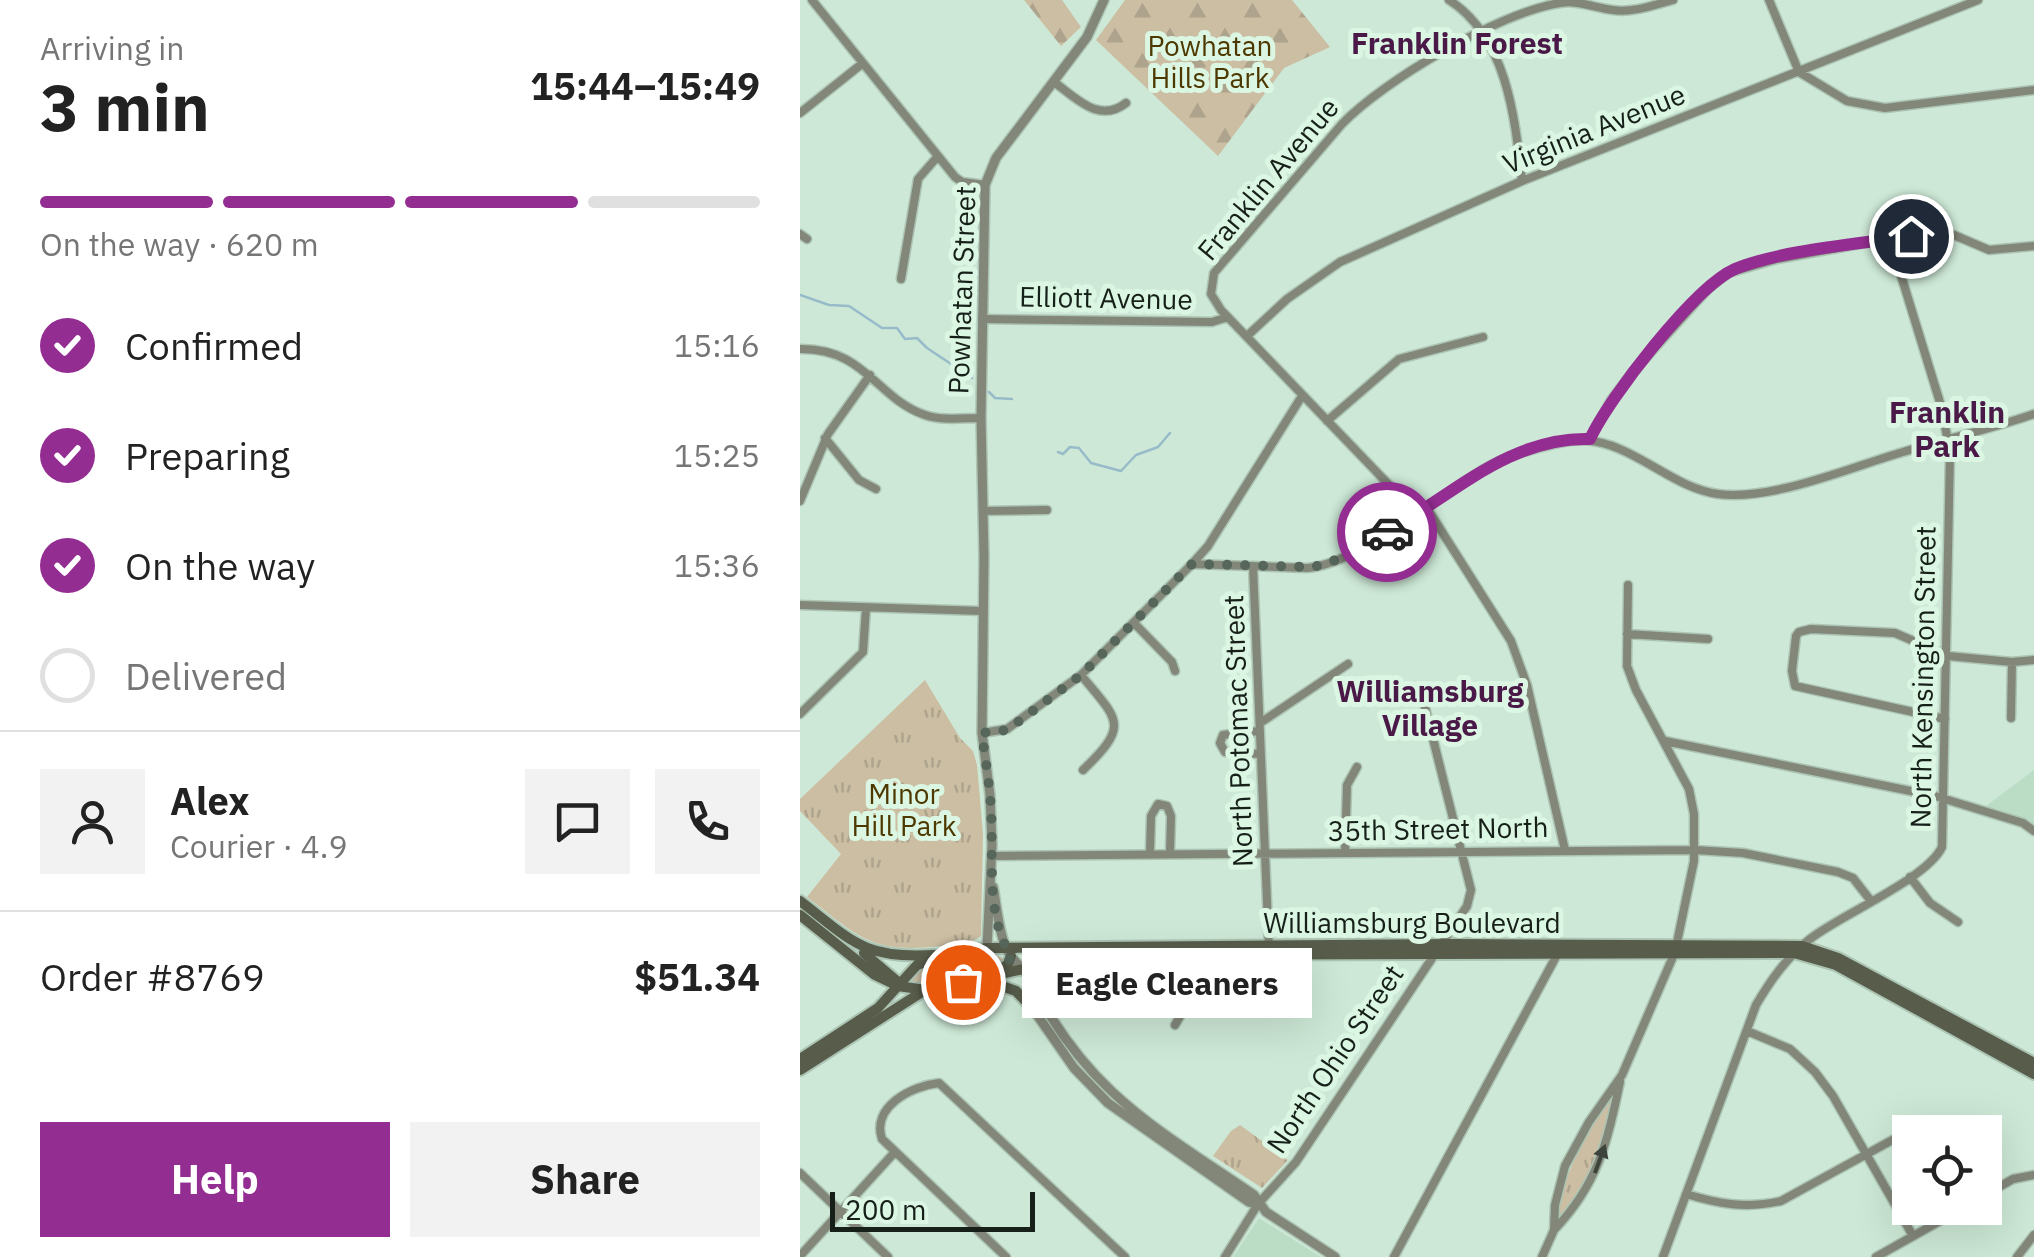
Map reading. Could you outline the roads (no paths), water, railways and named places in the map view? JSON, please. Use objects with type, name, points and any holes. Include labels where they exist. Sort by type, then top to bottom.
[{"type":"main road","points":[[800,901],[901,985],[899,1000],[802,1062]]},
{"type":"main road","name":"Williamsburg Boulevard","points":[[800,915],[875,975],[926,990],[1088,955],[1211,950]]},
{"type":"main road","points":[[855,946],[886,955],[949,954]]},
{"type":"main road","name":"Williamsburg Boulevard","points":[[901,985],[917,965],[949,954],[986,948],[1008,952],[1798,949],[1838,958],[2034,1063]]},
{"type":"main road","name":"Williamsburg Boulevard","points":[[1798,949],[1836,965],[2034,1074]]},
{"type":"main road","points":[[994,976],[1008,964],[1008,952]]},
{"type":"main road","points":[[1037,1006],[1039,985],[1056,962]]},
{"type":"main road","points":[[875,975],[883,990],[878,1014]]},
{"type":"main road","points":[[979,979],[1016,991],[1037,1006]]},
{"type":"main road","points":[[878,1014],[926,990]]},
{"type":"street","points":[[812,0],[960,180],[984,185]]},
{"type":"street","name":"Powhatan Street","points":[[992,880],[990,795],[982,733],[984,185],[996,158],[1096,23],[1104,0]]},
{"type":"street","points":[[1449,0],[1482,30],[1504,79],[1522,181]]},
{"type":"street","name":"Franklin Avenue","points":[[1228,317],[1211,294],[1214,273],[1342,124],[1386,86],[1482,30],[1562,2],[1625,11],[1673,0]]},
{"type":"street","points":[[1769,0],[1798,72],[1847,101],[1878,108],[2034,90]]},
{"type":"street","name":"Virginia Avenue","points":[[1247,336],[1327,268],[1522,181],[1978,0]]},
{"type":"street","points":[[800,113],[862,62]]},
{"type":"street","points":[[1054,82],[1097,111],[1113,111],[1126,103]]},
{"type":"street","points":[[901,279],[918,178],[938,156]]},
{"type":"street","points":[[1590,439],[1611,400],[1631,374],[1708,289],[1728,273],[1778,259],[1938,231],[1989,250],[2034,246]]},
{"type":"street","name":"North Kensington Street","points":[[1662,1257],[1756,1005],[1772,978],[1798,949],[1910,877],[1937,857],[1942,847],[1949,439],[1896,259],[1896,238]]},
{"type":"street","points":[[1228,317],[1417,514]]},
{"type":"street","name":"Elliott Avenue","points":[[982,318],[1212,322],[1228,317]]},
{"type":"street","points":[[1327,421],[1398,359],[1483,338]]},
{"type":"street","points":[[800,349],[837,354],[927,416],[981,418]]},
{"type":"street","points":[[800,501],[826,438],[870,375]]},
{"type":"street","points":[[982,733],[1007,730],[1081,675],[1192,564],[1208,546],[1302,396]]},
{"type":"street","points":[[1192,564],[1306,568],[1336,560],[1503,459],[1548,446],[1590,439],[1702,489],[1725,494],[1820,480],[2034,414]]},
{"type":"street","points":[[826,438],[859,480],[876,489]]},
{"type":"street","points":[[1427,508],[1511,641],[1526,685],[1565,850]]},
{"type":"street","points":[[983,511],[1047,510]]},
{"type":"street","name":"North Potomac Street","points":[[1254,566],[1269,949]]},
{"type":"street","points":[[1542,1257],[1554,1230],[1578,1205],[1603,1154],[1622,1075],[1676,948],[1695,850],[1690,789],[1628,666],[1628,586]]},
{"type":"street","points":[[800,606],[982,611]]},
{"type":"street","points":[[800,714],[863,652],[866,608]]},
{"type":"street","points":[[1134,623],[1172,662],[1175,671]]},
{"type":"street","points":[[1945,719],[1795,686],[1792,656],[1799,632],[1811,629],[1895,633],[1948,656],[2012,662],[2034,660]]},
{"type":"street","points":[[1627,634],[1708,638]]},
{"type":"street","points":[[2011,718],[2012,662]]},
{"type":"street","points":[[1260,754],[1225,752],[1220,743],[1230,732],[1259,727],[1348,664]]},
{"type":"street","points":[[1081,675],[1114,719],[1116,733],[1083,770]]},
{"type":"street","name":"North Ohio Street","points":[[1225,1257],[1258,1204],[1296,1162],[1467,906],[1471,890],[1425,707]]},
{"type":"street","points":[[1664,741],[1944,798],[2034,830]]},
{"type":"street","points":[[1345,854],[1347,785],[1357,767]]},
{"type":"street","points":[[1150,852],[1152,809],[1158,804],[1167,806],[1170,816],[1170,852]]},
{"type":"street","name":"35th Street North","points":[[992,856],[1695,850],[1743,853],[1838,872],[1853,878],[1870,901]]},
{"type":"street","points":[[1910,877],[1930,903],[1958,922]]},
{"type":"street","points":[[986,948],[992,880]]},
{"type":"street","points":[[992,880],[1008,952],[1024,970],[1037,1006],[1080,1062],[1114,1096],[1335,1257]]},
{"type":"street","points":[[1394,1257],[1559,949]]},
{"type":"street","points":[[1176,1026],[1207,970],[1211,950]]},
{"type":"street","points":[[1747,1031],[1790,1050],[1814,1072],[1833,1096],[1912,1236]]},
{"type":"street","points":[[1554,1230],[1554,1205],[1565,1166],[1589,1122],[1622,1075]]},
{"type":"street","points":[[1006,1257],[882,1139],[877,1126],[882,1112],[923,1084],[940,1083],[1126,1257]]},
{"type":"street","points":[[1686,1194],[1724,1205],[1757,1207],[1780,1201],[1892,1141]]},
{"type":"street","points":[[800,1256],[894,1153]]},
{"type":"street","points":[[800,1173],[888,1257]]},
{"type":"street","points":[[2002,1185],[2034,1174]]},
{"type":"street","points":[[1876,1257],[1932,1225]]},
{"type":"street","points":[[2016,1257],[2034,1236]]},
{"type":"waterway","points":[[800,295],[829,305],[849,306],[882,328],[897,328],[905,339],[917,338],[972,378]]},
{"type":"waterway","points":[[989,392],[995,398],[1012,399]]},
{"type":"waterway","points":[[1058,452],[1079,448],[1091,463],[1121,471],[1136,455],[1158,447],[1170,433]]},
{"type":"place","name":"Eagle Cleaners","points":[[963,982]]},
{"type":"district","name":"Franklin Forest","points":[[1457,44]]},
{"type":"district","name":"Franklin Park","points":[[1947,430]]},
{"type":"district","name":"Williamsburg Village","points":[[1430,709]]},
{"type":"park label","name":"Powhatan Hills Park","points":[[1210,62]]},
{"type":"park label","name":"Minor Hill Park","points":[[904,810]]}]
